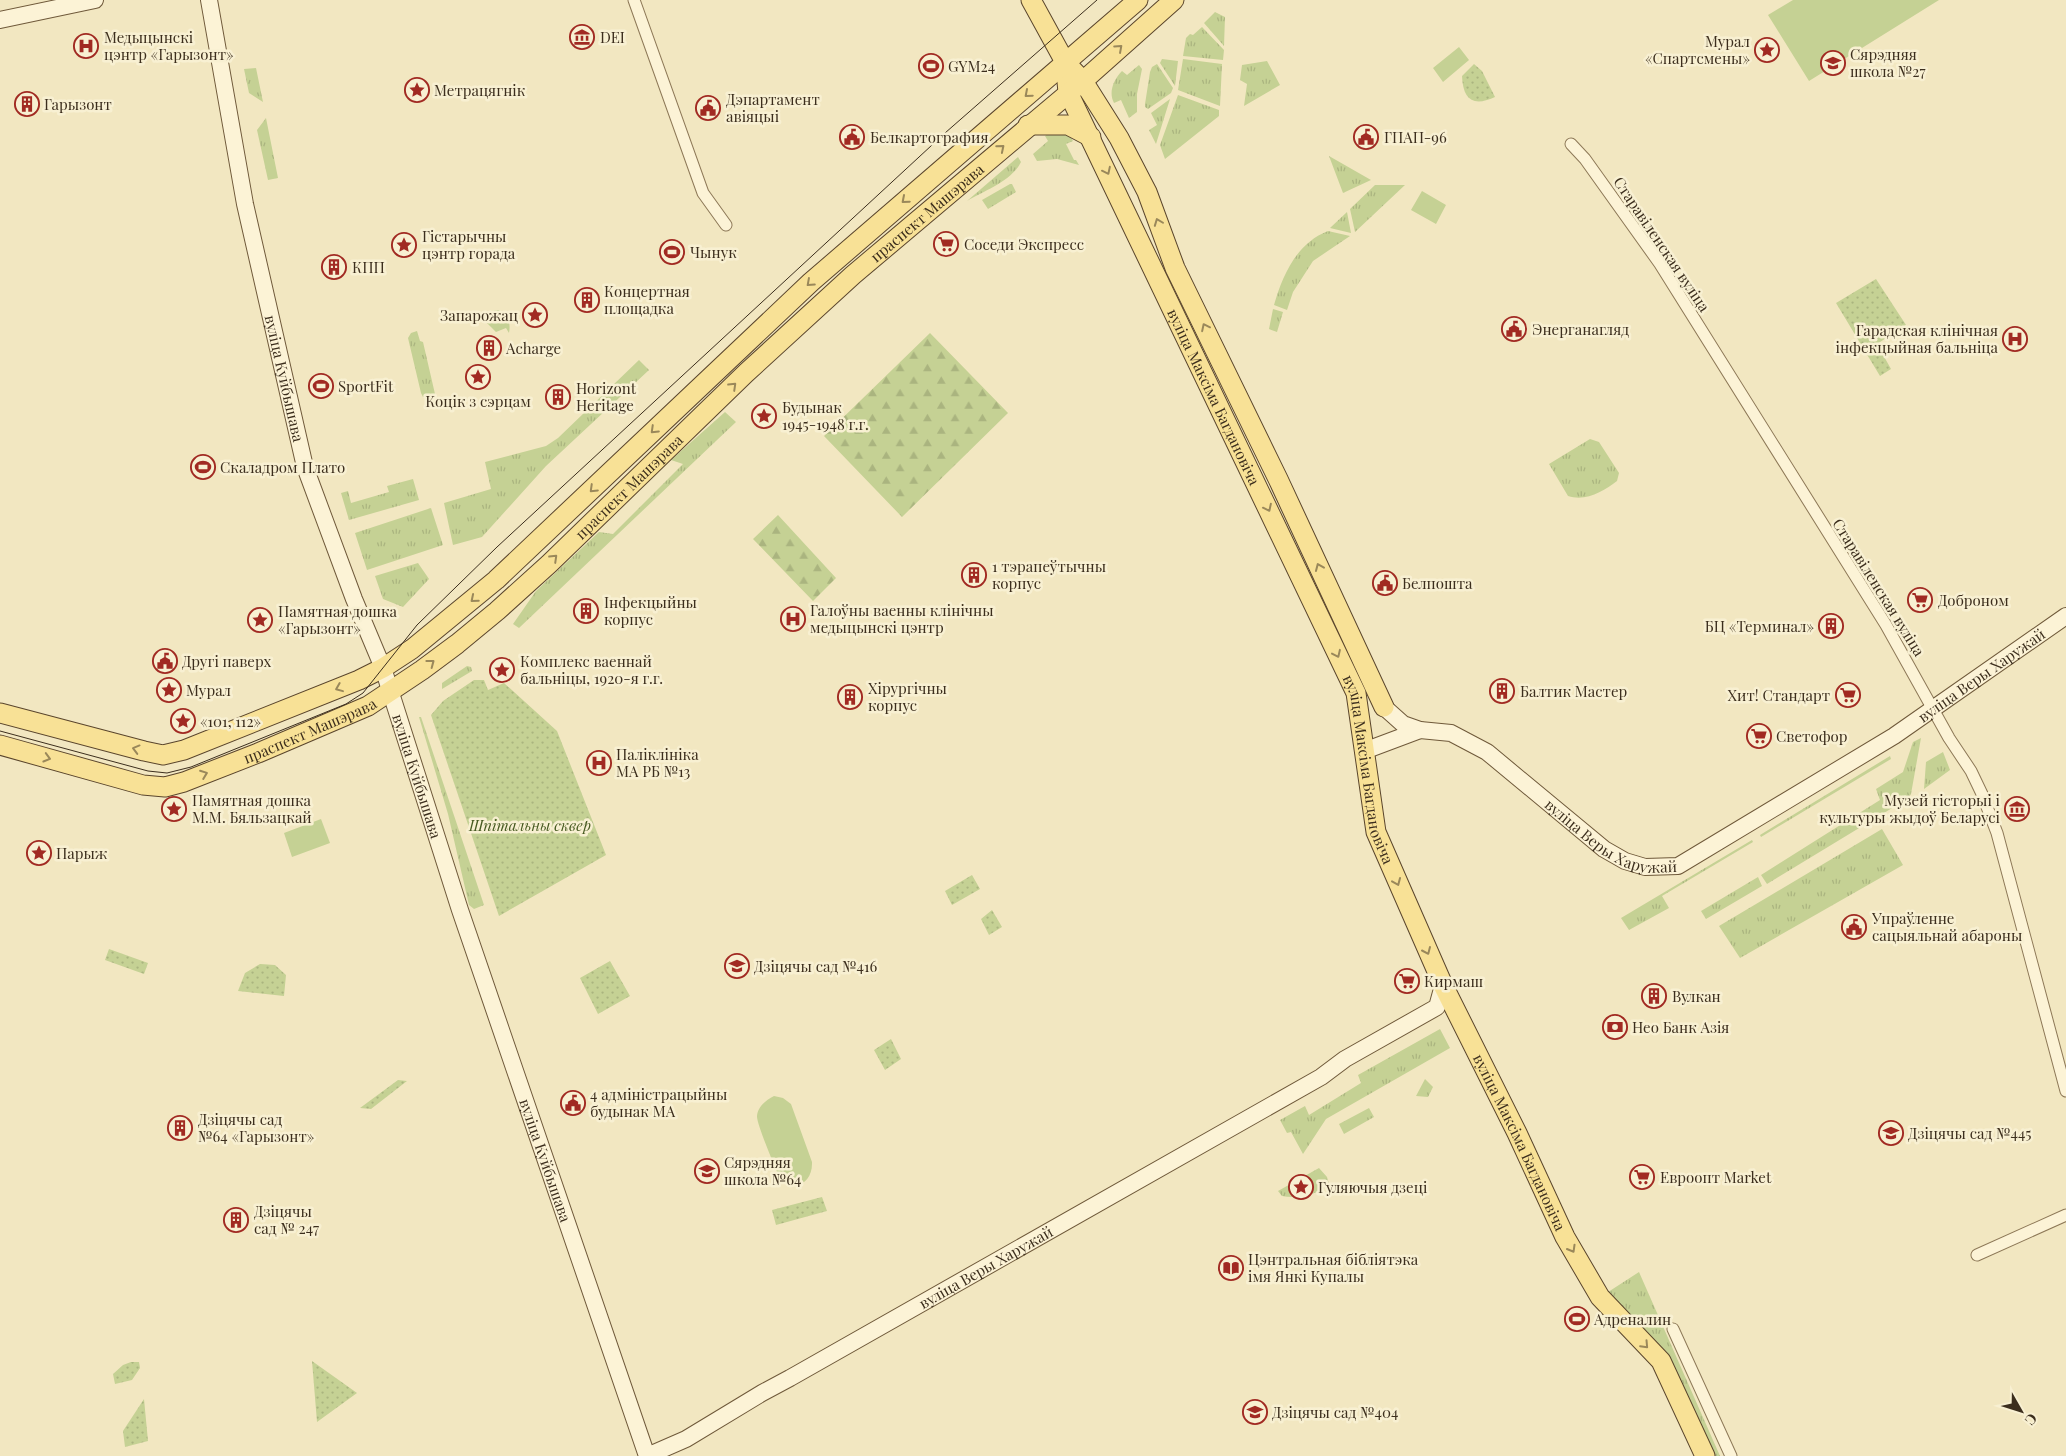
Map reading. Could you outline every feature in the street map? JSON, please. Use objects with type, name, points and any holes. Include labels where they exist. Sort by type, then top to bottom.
[{"type":"main road","points":[[0,20],[95,0]]},
{"type":"main road","name":"вуліца Куйбышава","points":[[209,0],[245,204],[305,467],[354,599],[383,668],[460,910],[647,1456]]},
{"type":"main road","name":"вуліца Максіма Багдановіча","points":[[1031,0],[1076,86],[1091,137],[1356,693],[1376,832],[1443,985],[1517,1133],[1565,1236],[1600,1297],[1660,1361],[1704,1456]]},
{"type":"main road","name":"праспект Машэрава","points":[[0,714],[144,752],[163,754],[184,750],[359,680],[383,668],[425,638],[496,580],[682,403],[847,250],[1138,0]]},
{"type":"main road","name":"праспект Машэрава","points":[[0,745],[143,785],[165,786],[184,782],[258,753],[368,706],[391,692],[457,644],[510,600],[698,419],[853,275],[1076,86],[1174,0]]},
{"type":"main road","name":"вуліца Максіма Багдановіча","points":[[1076,86],[1119,138],[1146,192],[1175,268],[1246,411],[1384,707]]},
{"type":"main road","points":[[1028,125],[1068,125],[1091,137]]},
{"type":"main road","points":[[847,250],[841,260],[840,270],[844,275],[853,275]]},
{"type":"main road","points":[[682,403],[693,399],[701,400],[704,408],[698,419]]},
{"type":"main road","points":[[1227,423],[1234,427],[1241,426],[1246,419],[1246,411]]},
{"type":"main road","name":"вуліца Веры Харужай","points":[[1384,707],[1403,724],[1420,730],[1451,733],[1487,752],[1604,849],[1625,861],[1645,867],[1678,866],[1894,736],[2066,616]]},
{"type":"main road","points":[[1364,751],[1420,730]]},
{"type":"main road","name":"вуліца Веры Харужай","points":[[1321,1077],[1345,1059],[1437,1007],[1443,985]]},
{"type":"main road","name":"вуліца Веры Харужай","points":[[647,1456],[686,1439],[762,1393],[1321,1077],[1350,1065],[1433,1019],[1442,1016],[1459,1018]]},
{"type":"street","points":[[634,0],[703,193],[726,225]]},
{"type":"street","name":"Старавіленская вуліца","points":[[1572,144],[1585,158],[1660,264],[1886,625],[1933,709],[1971,771],[1997,832],[2066,1091]]},
{"type":"street","points":[[1977,1254],[2066,1215]]},
{"type":"street","points":[[1673,1329],[1731,1456]]},
{"type":"green space","points":[[1793,0],[1939,0],[1809,81],[1768,15]]},
{"type":"green space","points":[[1215,12],[1225,17],[1224,46],[1204,23]]},
{"type":"green space","points":[[1202,27],[1224,50],[1223,60],[1183,56],[1186,38]]},
{"type":"green space","points":[[1459,47],[1469,60],[1443,82],[1433,68]]},
{"type":"green space","points":[[1162,59],[1178,61],[1175,86],[1160,63]]},
{"type":"green space","points":[[1183,59],[1222,64],[1220,106],[1178,90]]},
{"type":"green space","points":[[1267,61],[1280,85],[1244,106],[1247,84],[1240,80],[1242,65]]},
{"type":"green space","points":[[1157,64],[1173,88],[1171,93],[1148,109],[1145,107],[1145,104],[1150,72],[1152,67]]},
{"type":"green space","points":[[1474,64],[1482,71],[1495,97],[1475,101],[1467,96],[1464,91],[1462,76]]},
{"type":"green space","points":[[1139,65],[1142,69],[1137,94],[1137,112],[1129,118],[1121,100],[1114,103],[1112,90],[1114,82],[1122,71],[1127,75]]},
{"type":"green space","points":[[256,68],[263,102],[249,93],[244,69]]},
{"type":"green space","points":[[1178,95],[1219,110],[1219,116],[1165,159],[1160,145]]},
{"type":"green space","points":[[1170,99],[1156,144],[1149,130],[1157,125],[1151,113]]},
{"type":"green space","points":[[266,118],[278,178],[268,180],[257,130]]},
{"type":"green space","points":[[1061,132],[1070,136],[1073,141],[1066,144],[1074,160],[1079,165],[1057,159],[1037,161],[1033,154],[1048,141],[1045,136],[1049,133]]},
{"type":"green space","points":[[1329,156],[1371,180],[1343,193]]},
{"type":"green space","points":[[1018,157],[1021,162],[1011,175],[967,201]]},
{"type":"green space","points":[[1012,184],[1016,192],[988,209],[982,200]]},
{"type":"green space","points":[[1375,185],[1405,185],[1355,232],[1350,209]]},
{"type":"green space","points":[[1422,191],[1446,205],[1436,224],[1411,210]]},
{"type":"green space","points":[[1347,212],[1351,233],[1330,228]]},
{"type":"green space","points":[[1328,231],[1350,236],[1313,261],[1293,292],[1287,310],[1274,305],[1282,282],[1293,261],[1308,243]]},
{"type":"green space","points":[[1876,279],[1906,325],[1877,344],[1891,369],[1880,376],[1836,303]]},
{"type":"green space","points":[[1273,309],[1283,312],[1277,332],[1269,329]]},
{"type":"green space","points":[[498,310],[508,319],[509,333],[506,328],[496,332],[484,320],[485,312]]},
{"type":"green space","points":[[417,331],[420,341],[423,342],[435,394],[423,397],[408,338],[411,333]]},
{"type":"green space","points":[[930,333],[1008,413],[902,517],[824,436]]},
{"type":"green space","points":[[639,360],[649,370],[546,466],[482,537],[453,545],[444,503],[491,489],[485,462],[546,446],[558,438]]},
{"type":"green space","points":[[725,412],[736,422],[519,628],[513,624],[536,591],[599,532],[613,534],[683,464],[671,460]]},
{"type":"green space","points":[[1590,439],[1599,442],[1619,473],[1617,481],[1601,492],[1588,497],[1568,496],[1549,464]]},
{"type":"green space","points":[[413,479],[419,500],[349,520],[341,493],[348,491],[351,503],[389,492],[387,486]]},
{"type":"green space","points":[[431,508],[443,545],[367,570],[355,533]]},
{"type":"green space","points":[[778,515],[836,578],[813,601],[753,539]]},
{"type":"green space","points":[[418,563],[429,579],[403,607],[383,599],[375,576]]},
{"type":"green space","points":[[467,666],[471,667],[472,671],[442,689],[442,683]]},
{"type":"green space","name":"Шпітальны сквер","points":[[474,680],[484,680],[488,690],[504,683],[557,731],[606,855],[499,916],[431,715],[443,701]]},
{"type":"green space","points":[[419,717],[421,717],[484,905],[474,909],[469,905],[448,814]]},
{"type":"green space","points":[[1921,738],[1911,794],[1907,799],[1767,884],[1761,875],[1880,800],[1876,789],[1903,772],[1913,742]]},
{"type":"green space","points":[[1943,752],[1950,770],[1924,789],[1926,762]]},
{"type":"green space","points":[[1890,756],[1891,759],[1761,837],[1760,835]]},
{"type":"green space","points":[[321,819],[330,843],[292,857],[284,833]]},
{"type":"green space","points":[[1882,829],[1903,865],[1740,958],[1719,926]]},
{"type":"green space","points":[[1752,840],[1753,842],[1662,896],[1669,908],[1629,930],[1621,918]]},
{"type":"green space","points":[[972,875],[980,889],[952,905],[945,891]]},
{"type":"green space","points":[[1758,877],[1762,886],[1706,919],[1701,911]]},
{"type":"green space","points":[[992,910],[1002,927],[989,935],[981,919]]},
{"type":"green space","points":[[109,949],[148,963],[144,974],[105,960]]},
{"type":"green space","points":[[610,961],[630,996],[598,1014],[580,978]]},
{"type":"green space","points":[[260,964],[275,965],[286,975],[284,996],[238,991],[245,973]]},
{"type":"green space","points":[[1440,1029],[1450,1048],[1326,1119],[1303,1154],[1291,1132],[1287,1133],[1280,1120],[1305,1106],[1309,1115],[1361,1083],[1358,1075]]},
{"type":"green space","points":[[891,1039],[901,1059],[885,1070],[874,1050]]},
{"type":"green space","points":[[1425,1079],[1433,1087],[1428,1097],[1416,1096]]},
{"type":"green space","points":[[398,1080],[407,1081],[371,1109],[360,1108]]},
{"type":"green space","points":[[774,1096],[783,1098],[791,1104],[812,1162],[809,1176],[801,1184],[789,1183],[778,1174],[758,1122],[757,1113],[760,1107]]},
{"type":"green space","points":[[1369,1108],[1374,1117],[1344,1134],[1339,1124]]},
{"type":"green space","points":[[1319,1168],[1327,1177],[1329,1184],[1319,1191],[1294,1197],[1282,1196],[1278,1191]]},
{"type":"green space","points":[[822,1197],[827,1211],[776,1225],[772,1210]]},
{"type":"green space","points":[[1639,1272],[1720,1456],[1715,1456],[1669,1356],[1605,1294]]},
{"type":"green space","points":[[312,1361],[357,1393],[317,1422]]},
{"type":"green space","points":[[139,1362],[140,1368],[132,1380],[115,1384],[113,1374],[123,1365]]},
{"type":"green space","points":[[144,1399],[148,1441],[125,1447],[123,1431]]},
{"type":"tram line","points":[[0,731],[148,771],[167,773],[191,767],[346,704],[363,693],[417,625],[497,547],[945,133],[1097,0]]},
{"type":"place","name":"DEI","points":[[582,37]]},
{"type":"place","name":"Медыцынскі цэнтр «Гарызонт»","points":[[86,46]]},
{"type":"place","name":"Мурал «Спартсмены»","points":[[1767,50]]},
{"type":"place","name":"Сярэдняя школа №27","points":[[1833,63]]},
{"type":"place","name":"GYM24","points":[[931,66]]},
{"type":"place","name":"Метрацягнік","points":[[417,90]]},
{"type":"place","name":"Гарызонт","points":[[27,104]]},
{"type":"place","name":"Дэпартамент авіяцыі","points":[[708,108]]},
{"type":"place","name":"Белкартография","points":[[852,137]]},
{"type":"place","name":"ГПАП-96","points":[[1366,137]]},
{"type":"place","name":"Соседи Экспресс","points":[[946,244]]},
{"type":"place","name":"Гістарычны цэнтр горада","points":[[404,245]]},
{"type":"place","name":"Чынук","points":[[672,252]]},
{"type":"place","name":"КПП","points":[[334,267]]},
{"type":"place","name":"Концертная площадка","points":[[587,300]]},
{"type":"place","name":"Запарожац","points":[[535,315]]},
{"type":"place","name":"Энерганагляд","points":[[1514,329]]},
{"type":"place","name":"Гарадская клінічная інфекцыйная бальніца","points":[[2015,339]]},
{"type":"place","name":"Acharge","points":[[489,348]]},
{"type":"place","name":"Коцік з сэрцам","points":[[478,377]]},
{"type":"place","name":"SportFit","points":[[321,386]]},
{"type":"place","name":"Horizont Heritage","points":[[558,397]]},
{"type":"place","name":"Будынак 1945-1948 г.г.","points":[[764,416]]},
{"type":"place","name":"Скаладром Плато","points":[[203,467]]},
{"type":"place","name":"1 тэрапеўтычны корпус","points":[[974,575]]},
{"type":"place","name":"Белпошта","points":[[1385,583]]},
{"type":"place","name":"Доброном","points":[[1920,600]]},
{"type":"place","name":"Інфекцыйны корпус","points":[[586,611]]},
{"type":"place","name":"Галоўны ваенны клінічны медыцынскі цэнтр","points":[[793,619]]},
{"type":"place","name":"Памятная дошка «Гарызонт»","points":[[260,620]]},
{"type":"place","name":"БЦ «Терминал»","points":[[1831,626]]},
{"type":"place","name":"Другі паверх","points":[[165,661]]},
{"type":"place","name":"Комплекс ваеннай бальніцы, 1920-я г.г.","points":[[502,670]]},
{"type":"place","name":"Мурал","points":[[169,690]]},
{"type":"place","name":"Балтик Мастер","points":[[1502,691]]},
{"type":"place","name":"Хит! Стандарт","points":[[1848,695]]},
{"type":"place","name":"Хірургічны корпус","points":[[850,697]]},
{"type":"place","name":"«101, 112»","points":[[183,721]]},
{"type":"place","name":"Светофор","points":[[1759,736]]},
{"type":"place","name":"Паліклініка МА РБ №13","points":[[599,763]]},
{"type":"place","name":"Памятная дошка М.М. Бяльзацкай","points":[[174,809]]},
{"type":"place","name":"Музей гісторыі і культуры жыдоў Беларусі","points":[[2017,809]]},
{"type":"place","name":"Парыж","points":[[39,853]]},
{"type":"place","name":"Упраўленне сацыяльнай абароны","points":[[1854,927]]},
{"type":"place","name":"Дзіцячы сад №416","points":[[737,966]]},
{"type":"place","name":"Кирмаш","points":[[1407,981]]},
{"type":"place","name":"Вулкан","points":[[1654,996]]},
{"type":"place","name":"Нео Банк Азія","points":[[1615,1027]]},
{"type":"place","name":"4 адміністрацыйны будынак МА","points":[[573,1103]]},
{"type":"place","name":"Дзіцячы сад №64 «Гарызонт»","points":[[180,1128]]},
{"type":"place","name":"Дзіцячы сад №445","points":[[1891,1133]]},
{"type":"place","name":"Сярэдняя школа №64","points":[[707,1171]]},
{"type":"place","name":"Евроопт Market","points":[[1642,1177]]},
{"type":"place","name":"Гуляючыя дзеці","points":[[1301,1187]]},
{"type":"place","name":"Дзіцячы сад № 247","points":[[236,1220]]},
{"type":"place","name":"Цэнтральная бібліятэка імя Янкі Купалы","points":[[1231,1268]]},
{"type":"place","name":"Адреналин","points":[[1577,1319]]},
{"type":"place","name":"Дзіцячы сад №404","points":[[1255,1412]]}]
